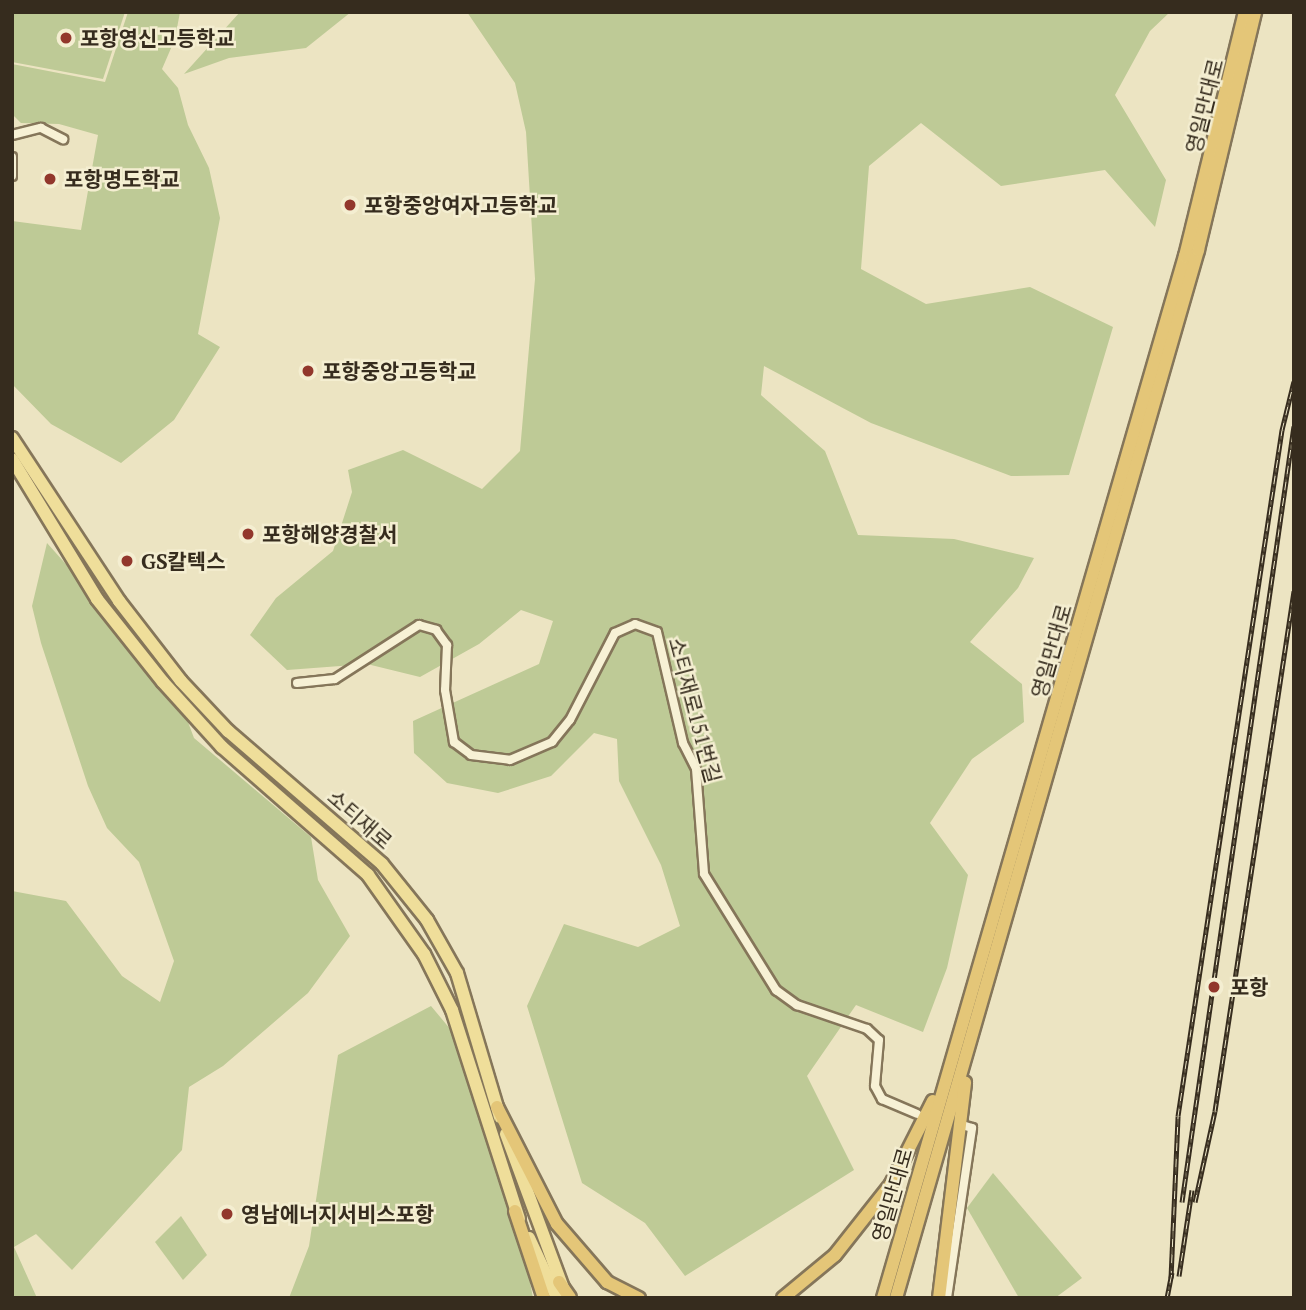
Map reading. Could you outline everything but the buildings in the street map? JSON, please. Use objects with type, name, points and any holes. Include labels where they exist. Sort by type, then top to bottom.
[{"type":"highway","name":"영일만대로","points":[[883,1298],[1185,256],[1245,12]]},
{"type":"highway","name":"영일만대로","points":[[896,1298],[1207,215],[1255,12]]},
{"type":"highway","points":[[939,1298],[945,1214],[971,1038]]},
{"type":"highway","points":[[783,1298],[835,1255],[891,1184],[948,1073]]},
{"type":"highway","points":[[497,1107],[557,1224],[607,1282],[639,1298]]},
{"type":"highway","points":[[516,1211],[544,1298]]},
{"type":"highway","points":[[559,1282],[569,1298]]},
{"type":"main road","name":"소티재로","points":[[12,438],[119,601],[181,681],[228,731],[382,864],[427,920],[457,973],[497,1107],[559,1282]]},
{"type":"main road","name":"소티재로","points":[[12,459],[97,599],[163,682],[222,747],[368,875],[424,954],[452,1010],[516,1211],[557,1298]]},
{"type":"street","points":[[12,135],[41,128],[64,139]]},
{"type":"street","points":[[12,157],[12,176]]},
{"type":"street","name":"소티재로151번길","points":[[298,683],[335,679],[419,625],[436,629],[447,645],[445,691],[454,741],[471,755],[510,760],[552,742],[570,720],[615,633],[635,624],[657,632],[683,743],[696,769],[704,874],[776,990],[797,1005],[867,1029],[879,1040],[875,1086],[882,1099],[917,1114]]},
{"type":"street","points":[[947,1298],[972,1128],[962,1125]]},
{"type":"green space","name":"포항영신고등학교","points":[[12,12],[125,12],[103,79],[12,62]]},
{"type":"green space","points":[[128,12],[180,12],[175,39],[162,69],[178,88],[188,125],[209,168],[220,218],[198,334],[220,347],[174,420],[121,463],[51,424],[12,384],[12,221],[81,230],[98,135],[59,124],[21,123],[12,114],[12,64],[105,82]]},
{"type":"green space","points":[[240,12],[351,12],[306,48],[229,58],[184,74]]},
{"type":"green space","points":[[467,12],[1170,12],[1150,31],[1115,95],[1166,180],[1155,227],[1105,170],[1001,186],[921,123],[869,166],[861,269],[926,304],[1030,287],[1113,327],[1069,475],[1011,476],[871,423],[764,366],[761,395],[825,451],[858,535],[954,539],[1034,558],[1018,588],[970,642],[1022,684],[1024,722],[972,759],[930,823],[968,875],[947,968],[923,1032],[856,1005],[807,1076],[854,1170],[685,1276],[645,1223],[582,1183],[527,1006],[564,924],[638,947],[680,926],[661,865],[619,781],[617,739],[594,733],[551,776],[498,793],[447,783],[414,753],[413,721],[539,664],[553,621],[521,610],[479,644],[420,677],[367,664],[287,670],[250,635],[276,598],[333,551],[352,492],[348,470],[403,450],[482,489],[520,451],[535,279],[526,132],[515,83]]},
{"type":"green space","points":[[47,543],[174,685],[194,738],[311,837],[318,880],[350,936],[308,993],[223,1066],[189,1087],[182,1150],[72,1270],[36,1234],[14,1247],[37,1298],[12,1298],[12,891],[66,901],[122,976],[160,1002],[174,961],[139,862],[107,828],[88,786],[41,643],[32,606]]},
{"type":"green space","points":[[431,1006],[456,1036],[522,1240],[533,1298],[289,1298],[309,1246],[338,1055]]},
{"type":"green space","points":[[993,1173],[1082,1278],[1055,1298],[1019,1298],[967,1208]]},
{"type":"green space","points":[[181,1216],[207,1255],[183,1280],[155,1242]]},
{"type":"railway","points":[[1171,1278],[1178,1116],[1282,430],[1294,381]]},
{"type":"railway","points":[[1182,1202],[1294,426]]},
{"type":"railway","points":[[1195,1202],[1215,1111],[1294,591]]},
{"type":"railway","points":[[1179,1276],[1192,1190]]},
{"type":"railway","points":[[1167,1298],[1172,1272]]},
{"type":"place","name":"포항영신고등학교","points":[[66,38]]},
{"type":"place","name":"포항명도학교","points":[[50,179]]},
{"type":"place","name":"포항중앙여자고등학교","points":[[350,205]]},
{"type":"place","name":"포항중앙고등학교","points":[[308,371]]},
{"type":"place","name":"포항해양경찰서","points":[[248,534]]},
{"type":"place","name":"GS칼텍스","points":[[127,561]]},
{"type":"place","name":"포항","points":[[1214,987]]},
{"type":"place","name":"영남에너지서비스포항","points":[[227,1214]]}]
